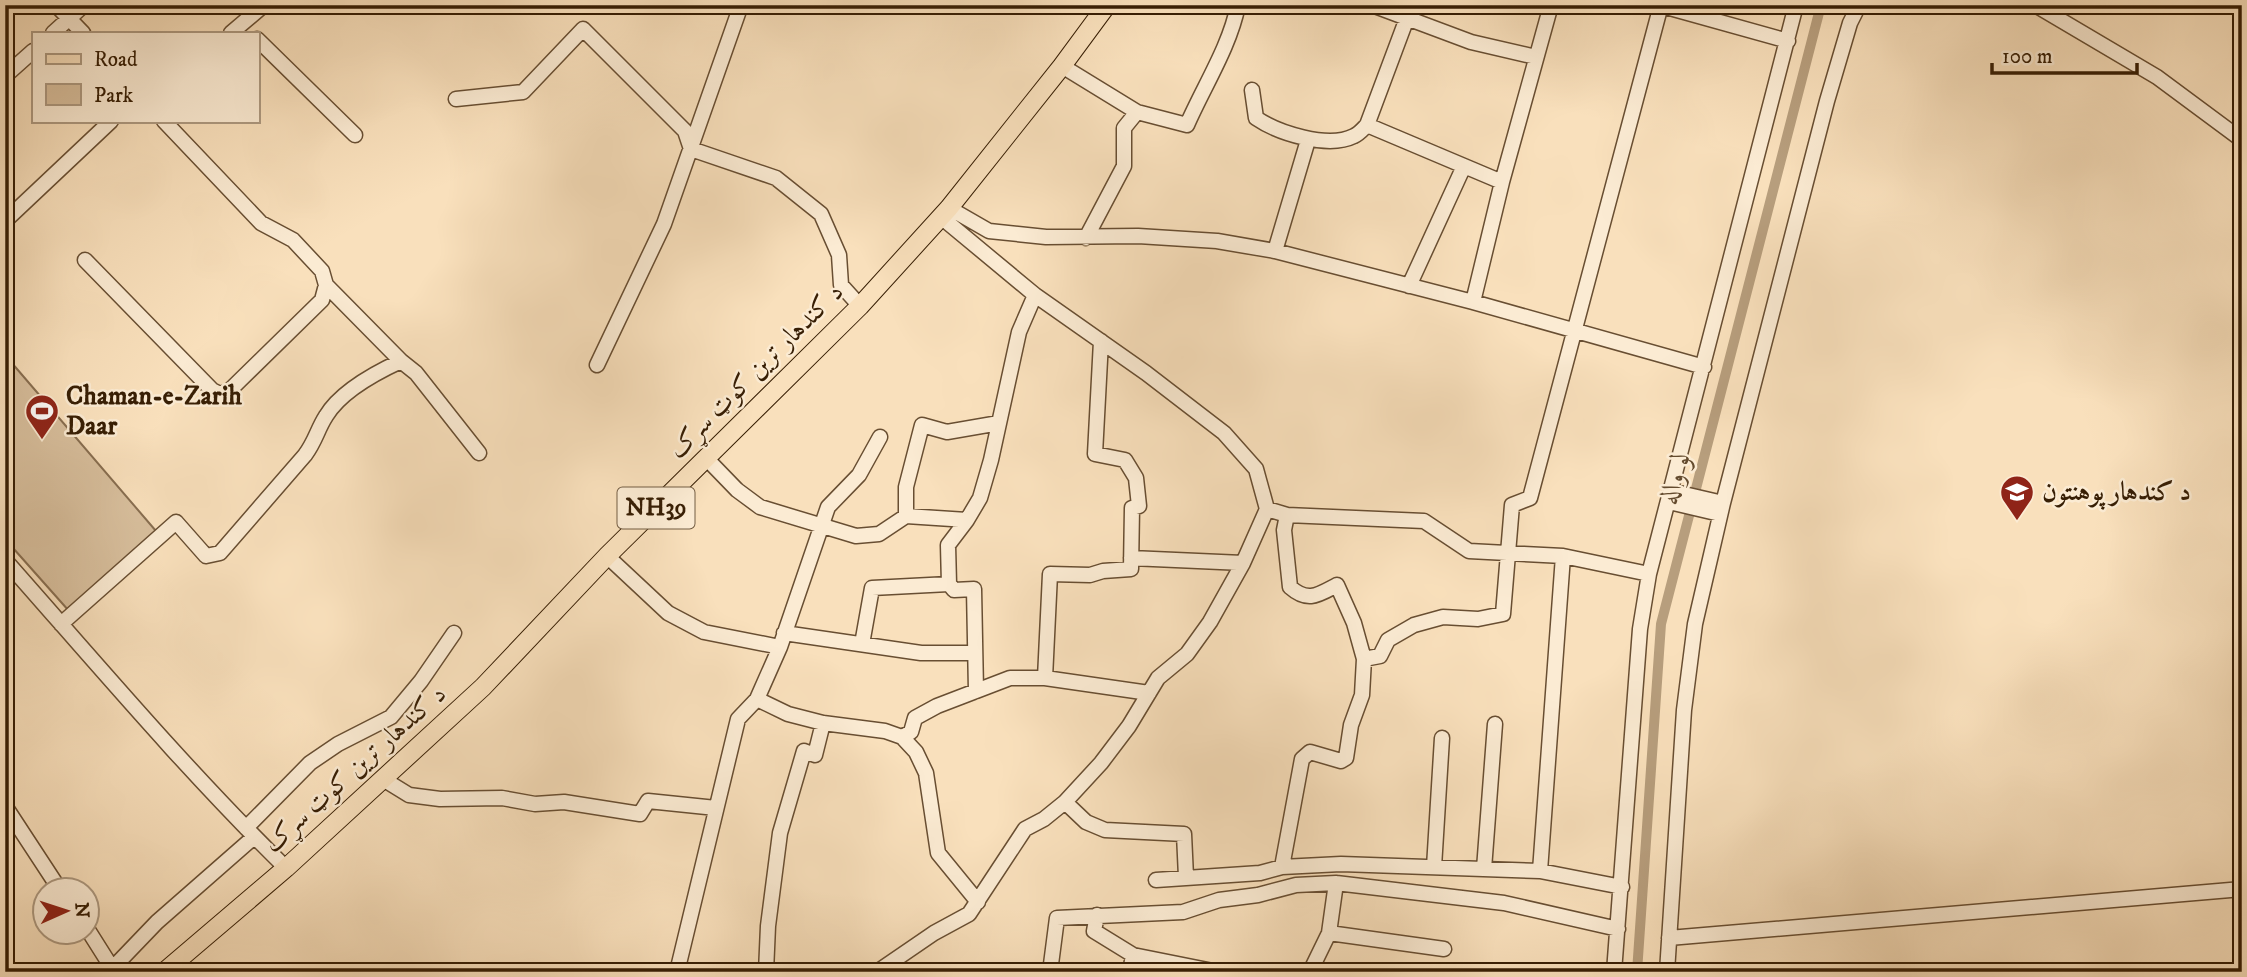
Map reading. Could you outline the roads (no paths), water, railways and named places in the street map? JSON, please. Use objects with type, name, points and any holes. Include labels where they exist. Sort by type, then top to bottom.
[{"type":"main road","name":"د کندهار ترين کوټ سړک","points":[[164,972],[286,868],[483,687],[607,556],[859,306],[945,212],[1062,66],[1107,5]]},
{"type":"street","points":[[56,5],[82,32]]},
{"type":"street","points":[[54,32],[84,5]]},
{"type":"street","points":[[242,31],[264,5]]},
{"type":"street","points":[[597,365],[664,225],[741,5]]},
{"type":"street","points":[[1062,66],[1137,112],[1186,125],[1228,38],[1237,17],[1238,5]]},
{"type":"street","points":[[1372,5],[1471,42],[1536,57]]},
{"type":"street","points":[[1473,302],[1502,183],[1551,5]]},
{"type":"street","points":[[1364,659],[1380,656],[1388,640],[1414,625],[1443,617],[1478,619],[1503,614],[1512,505],[1530,498],[1660,5],[1788,41]]},
{"type":"street","points":[[1614,972],[1640,629],[1649,574],[1796,5]]},
{"type":"street","points":[[1667,972],[1684,710],[1695,624],[1827,102],[1850,23],[1859,5]]},
{"type":"street","points":[[2035,5],[2157,77],[2242,139]]},
{"type":"street","points":[[1252,90],[1256,118],[1264,123],[1308,139],[1341,140],[1355,136],[1367,125],[1407,18]]},
{"type":"street","points":[[456,99],[523,92],[583,29],[684,131],[691,149],[776,178],[821,214],[839,255],[841,285],[859,306]]},
{"type":"street","points":[[259,41],[355,135]]},
{"type":"street","points":[[5,76],[32,52]]},
{"type":"street","points":[[1086,238],[1124,166],[1124,128],[1137,112]]},
{"type":"street","points":[[5,222],[110,122]]},
{"type":"street","points":[[165,122],[261,223],[292,240],[322,271],[326,285],[416,373],[479,453]]},
{"type":"street","points":[[1367,125],[1502,183]]},
{"type":"street","points":[[1275,251],[1308,139]]},
{"type":"street","points":[[1409,286],[1464,166]]},
{"type":"street","points":[[945,212],[989,231],[1086,238],[1138,236],[1217,241],[1275,251],[1473,302],[1704,367]]},
{"type":"street","points":[[877,972],[934,933],[969,914],[1025,829],[1044,819],[1065,802],[1129,726],[1157,678],[1187,654],[1210,622],[1243,563],[1267,509],[1256,469],[1224,433],[1146,373],[1035,295],[945,212]]},
{"type":"street","points":[[85,260],[212,390],[220,394],[229,391],[322,300],[326,285]]},
{"type":"street","points":[[976,691],[974,589],[954,590],[949,584],[948,545],[980,498],[1018,332],[1035,295]]},
{"type":"street","points":[[1045,678],[1050,574],[1090,575],[1130,569],[1132,508],[1139,506],[1136,478],[1125,460],[1095,454],[1101,341]]},
{"type":"street","points":[[61,624],[176,522],[206,556],[220,553],[305,455],[316,440],[326,416],[341,399],[363,382],[401,361]]},
{"type":"street","points":[[906,516],[906,487],[922,425],[947,432],[999,423]]},
{"type":"street","points":[[677,972],[738,719],[757,699],[782,640],[828,507],[859,475],[880,437]]},
{"type":"street","points":[[706,458],[737,490],[760,508],[856,536],[879,534],[906,516],[967,520]]},
{"type":"street","points":[[1670,496],[1722,509]]},
{"type":"street","points":[[1267,509],[1287,515],[1424,521],[1469,551],[1563,556],[1649,574]]},
{"type":"street","points":[[1282,867],[1302,759],[1310,752],[1341,761],[1346,758],[1351,725],[1362,695],[1364,659],[1354,623],[1337,585],[1315,597],[1299,596],[1290,587],[1284,530],[1287,515]]},
{"type":"street","points":[[607,556],[668,613],[704,632],[862,644],[921,653],[975,653]]},
{"type":"street","points":[[1540,871],[1563,556]]},
{"type":"street","points":[[1131,558],[1243,563]]},
{"type":"street","points":[[5,560],[250,832],[286,868]]},
{"type":"street","points":[[862,644],[872,588],[949,584]]},
{"type":"street","points":[[97,946],[111,970],[250,832],[310,763],[338,744],[391,717],[421,681],[454,633]]},
{"type":"street","points":[[906,735],[915,718],[937,706],[1010,678],[1045,678],[1149,693]]},
{"type":"street","points":[[757,699],[788,715],[822,723],[906,735],[926,773],[938,853],[978,902]]},
{"type":"street","points":[[766,972],[768,926],[780,833],[804,751],[815,755],[822,723]]},
{"type":"street","points":[[1484,869],[1495,724]]},
{"type":"street","points":[[1434,867],[1442,738]]},
{"type":"street","points":[[383,779],[409,795],[440,799],[502,798],[535,804],[564,802],[640,814],[648,801],[716,808]]},
{"type":"street","points":[[1065,802],[1086,822],[1105,830],[1184,834],[1186,877]]},
{"type":"street","points":[[5,806],[51,876]]},
{"type":"street","points":[[1157,880],[1260,873],[1282,867],[1341,864],[1540,871],[1622,887]]},
{"type":"street","points":[[1050,972],[1057,918],[1183,912],[1219,900],[1258,895],[1296,885],[1336,883],[1504,902],[1618,929]]},
{"type":"street","points":[[1310,972],[1329,933],[1336,883]]},
{"type":"street","points":[[1669,938],[2242,889]]},
{"type":"street","points":[[1097,915],[1094,931],[1133,955],[1213,971]]},
{"type":"street","points":[[1329,933],[1444,949]]},
{"type":"street","points":[[1130,972],[1133,955]]},
{"type":"waterway","name":"لو واله","points":[[1637,972],[1661,624],[1821,5]]},
{"type":"place","name":"Chaman-e-Zarih Daar","points":[[42,441]]},
{"type":"place","name":"د کندهار پوهنتون","points":[[2017,522]]}]
